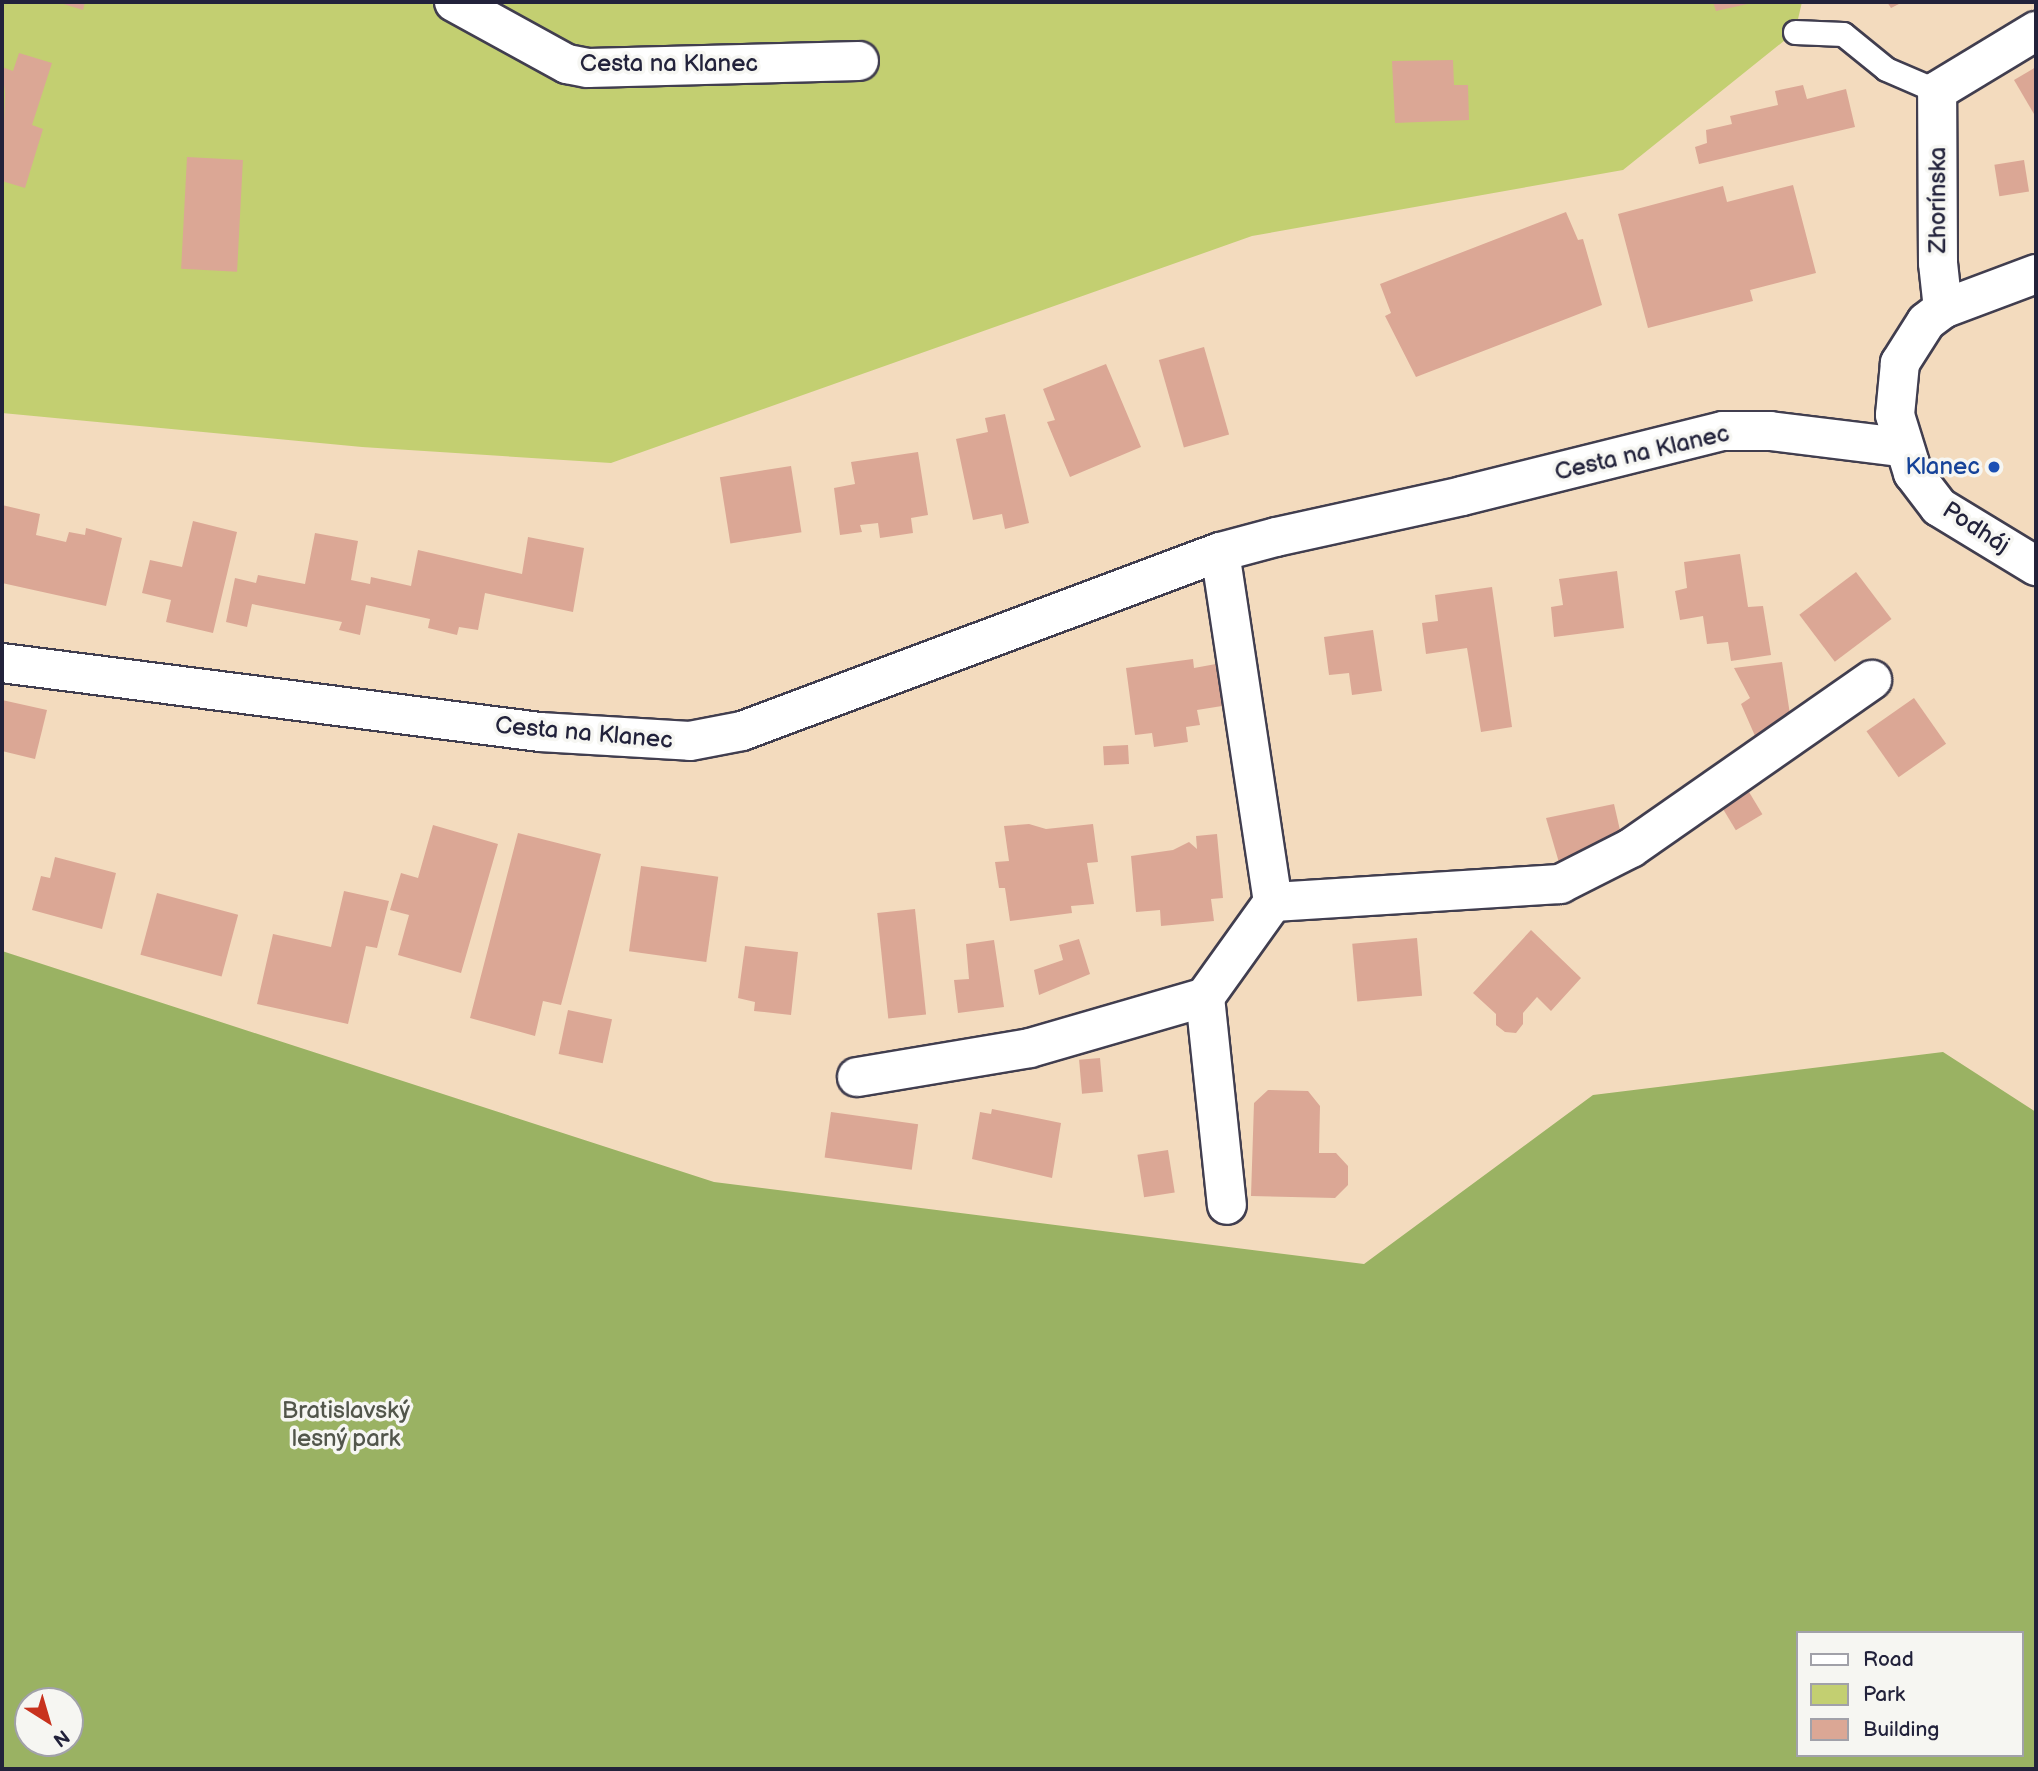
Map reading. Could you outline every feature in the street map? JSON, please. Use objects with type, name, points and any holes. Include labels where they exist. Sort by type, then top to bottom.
[{"type":"street","name":"Cesta na Klanec","points":[[454,2],[567,64],[588,68],[859,61]]},
{"type":"street","points":[[1937,91],[2036,31]]},
{"type":"street","name":"Zhorínska","points":[[1937,91],[1938,263],[1943,309]]},
{"type":"street","points":[[1901,447],[1895,415],[1900,363],[1926,322],[1943,309],[2036,274]]},
{"type":"street","name":"Cesta na Klanec","points":[[2,663],[540,732],[690,741],[743,730],[1220,552],[1723,430],[1770,431],[1901,447]]},
{"type":"street","name":"Podháj","points":[[1901,447],[1913,474],[1939,507],[2036,566]]},
{"type":"street","points":[[857,1077],[1031,1048],[1205,997],[1273,902],[1220,552]]},
{"type":"street","points":[[1273,902],[1560,884],[1630,848],[1872,680]]},
{"type":"street","points":[[1205,997],[1227,1205]]},
{"type":"lane","points":[[1795,32],[1843,34],[1886,69],[1937,91]]},
{"type":"green space","points":[[2,2],[1802,2],[1795,32],[1623,170],[1252,236],[611,463],[362,447],[2,413]]},
{"type":"green space","name":"Bratislavský lesný park","points":[[2,951],[714,1182],[1364,1264],[1593,1095],[1943,1052],[2036,1112],[2036,1769],[2,1769]]},
{"type":"building","points":[[57,2],[85,2],[83,10]]},
{"type":"building","points":[[1713,2],[1752,2],[1752,3],[1716,11]]},
{"type":"building","points":[[1887,2],[1903,2],[1891,8]]},
{"type":"building","points":[[19,53],[52,63],[32,125],[43,129],[25,188],[2,181],[5,93],[2,67],[13,71]]},
{"type":"building","points":[[1453,60],[1454,85],[1468,85],[1469,120],[1395,123],[1392,61]]},
{"type":"building","points":[[2036,67],[2036,113],[2034,114],[2014,80]]},
{"type":"building","points":[[1803,85],[1807,99],[1846,89],[1855,127],[1699,164],[1695,147],[1707,143],[1706,130],[1732,124],[1730,116],[1778,105],[1775,91]]},
{"type":"building","points":[[187,157],[243,160],[237,272],[181,269]]},
{"type":"building","points":[[2024,160],[2029,192],[1999,196],[1994,165]]},
{"type":"building","points":[[1793,185],[1816,273],[1750,290],[1753,301],[1648,328],[1618,214],[1723,186],[1727,202]]},
{"type":"building","points":[[1566,212],[1578,240],[1583,239],[1602,305],[1416,377],[1385,316],[1391,313],[1380,284]]},
{"type":"building","points":[[1204,347],[1229,434],[1184,447],[1159,360]]},
{"type":"building","points":[[1106,364],[1141,447],[1070,477],[1047,422],[1055,420],[1043,389]]},
{"type":"building","points":[[1005,414],[1029,523],[1005,529],[1002,514],[973,520],[956,439],[988,432],[985,418]]},
{"type":"building","points":[[918,452],[928,515],[911,518],[913,533],[880,538],[878,523],[860,525],[862,532],[840,535],[834,488],[855,484],[851,462]]},
{"type":"building","points":[[791,466],[801,532],[730,543],[720,477]]},
{"type":"building","points":[[2,505],[40,514],[36,535],[66,542],[69,532],[85,535],[86,528],[122,538],[106,606],[2,583]]},
{"type":"building","points":[[193,521],[237,532],[213,633],[166,622],[171,600],[142,593],[150,560],[182,567]]},
{"type":"building","points":[[315,533],[358,541],[351,580],[370,584],[371,577],[411,586],[418,550],[522,574],[528,537],[584,548],[573,612],[485,593],[478,630],[459,627],[457,635],[428,628],[430,619],[366,605],[360,635],[339,630],[342,622],[252,604],[247,627],[226,622],[235,578],[256,583],[258,575],[305,584]]},
{"type":"building","points":[[1740,554],[1748,607],[1763,606],[1771,655],[1731,661],[1728,642],[1707,644],[1703,616],[1680,620],[1675,591],[1687,588],[1684,562]]},
{"type":"building","points":[[1617,571],[1624,628],[1554,637],[1551,607],[1563,605],[1559,579]]},
{"type":"building","points":[[1856,572],[1892,619],[1835,662],[1799,615]]},
{"type":"building","points":[[1492,587],[1512,727],[1481,732],[1467,648],[1426,654],[1422,623],[1438,621],[1435,595]]},
{"type":"building","points":[[1373,630],[1382,691],[1352,695],[1349,673],[1329,675],[1324,637]]},
{"type":"building","points":[[1193,659],[1194,668],[1216,664],[1222,706],[1197,710],[1200,725],[1186,727],[1188,742],[1154,747],[1152,733],[1135,735],[1126,668]]},
{"type":"building","points":[[1782,662],[1791,721],[1759,745],[1741,704],[1750,698],[1734,668]]},
{"type":"building","points":[[1914,698],[1946,744],[1899,777],[1866,731]]},
{"type":"building","points":[[2,700],[47,710],[35,759],[2,751]]},
{"type":"building","points":[[1128,745],[1129,764],[1104,765],[1103,746]]},
{"type":"building","points":[[1749,792],[1762,814],[1736,830],[1722,808]]},
{"type":"building","points":[[1614,804],[1622,839],[1560,866],[1546,818]]},
{"type":"building","points":[[1029,824],[1046,829],[1093,824],[1098,862],[1087,863],[1094,904],[1071,906],[1072,913],[1010,921],[1005,888],[999,888],[995,862],[1009,861],[1004,826]]},
{"type":"building","points":[[433,825],[498,844],[461,973],[398,955],[409,915],[390,910],[401,873],[418,878]]},
{"type":"building","points":[[518,833],[601,854],[561,1005],[543,1001],[535,1036],[470,1018]]},
{"type":"building","points":[[1217,834],[1223,898],[1211,899],[1214,921],[1161,926],[1160,910],[1136,912],[1131,856],[1173,850],[1189,842],[1197,849],[1196,836]]},
{"type":"building","points":[[55,857],[116,873],[102,929],[32,910],[41,876],[50,878]]},
{"type":"building","points":[[641,866],[718,877],[706,962],[629,951]]},
{"type":"building","points":[[344,891],[389,901],[377,948],[366,946],[348,1024],[257,1004],[273,934],[331,947]]},
{"type":"building","points":[[157,893],[238,915],[222,977],[140,955]]},
{"type":"building","points":[[915,909],[926,1014],[888,1018],[877,913]]},
{"type":"building","points":[[1531,930],[1581,978],[1551,1011],[1537,997],[1523,1013],[1523,1024],[1516,1033],[1505,1032],[1496,1025],[1496,1014],[1473,993]]},
{"type":"building","points":[[1417,938],[1422,996],[1357,1001],[1352,944]]},
{"type":"building","points":[[1079,939],[1090,974],[1039,995],[1034,970],[1063,960],[1059,945]]},
{"type":"building","points":[[994,940],[1004,1007],[958,1013],[954,980],[969,979],[966,944]]},
{"type":"building","points":[[745,946],[798,952],[791,1015],[754,1011],[755,1002],[738,998]]},
{"type":"building","points":[[568,1010],[612,1019],[603,1063],[559,1054]]},
{"type":"building","points":[[1100,1058],[1103,1092],[1082,1094],[1079,1060]]},
{"type":"building","points":[[1268,1090],[1308,1091],[1320,1106],[1319,1153],[1336,1153],[1348,1166],[1348,1185],[1335,1198],[1251,1196],[1254,1103]]},
{"type":"building","points":[[992,1109],[1061,1123],[1052,1178],[972,1159],[980,1112],[991,1114]]},
{"type":"building","points":[[831,1112],[918,1124],[912,1170],[825,1158]]},
{"type":"building","points":[[1168,1150],[1175,1192],[1144,1197],[1137,1155]]},
{"type":"place","name":"Klanec","points":[[1994,467]]}]
